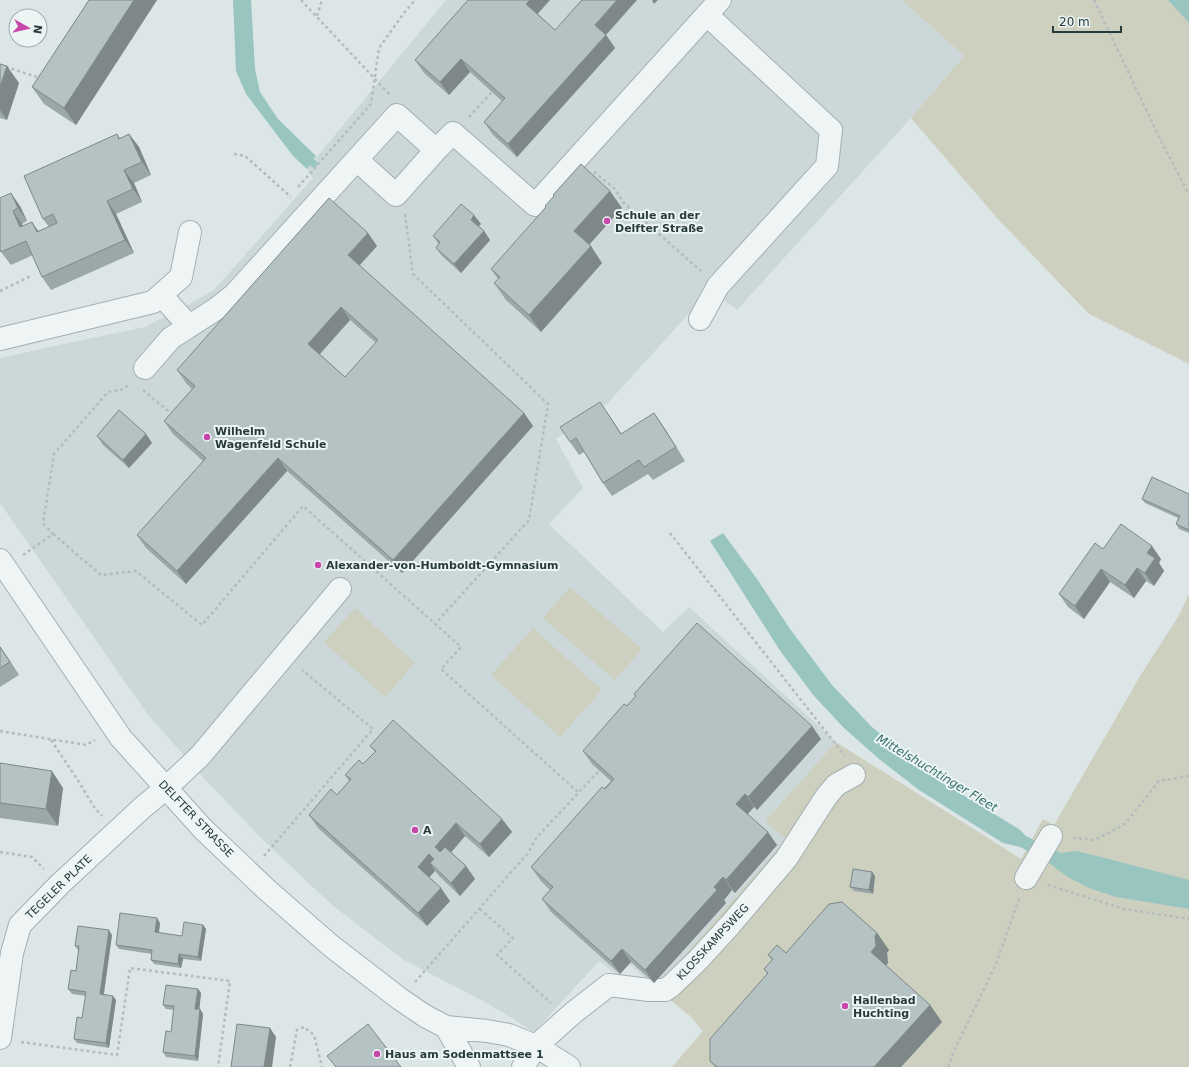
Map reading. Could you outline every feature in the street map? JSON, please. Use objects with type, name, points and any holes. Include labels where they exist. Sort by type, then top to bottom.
[{"type":"street","points":[[357,160],[396,195],[453,133],[535,205],[713,7],[831,130],[827,166],[718,286],[700,319]]},
{"type":"street","points":[[138,374],[171,338],[216,309],[234,295],[397,115],[436,150]]},
{"type":"street","points":[[0,339],[153,302],[181,278],[190,232]]},
{"type":"street","points":[[161,295],[189,326]]},
{"type":"street","name":"DELFTER STRASSE","points":[[2,564],[121,738],[203,829],[330,945],[400,999],[425,1016],[446,1027],[509,1035],[536,1046],[569,1067]]},
{"type":"street","name":"TEGELER PLATE","points":[[8,1040],[6,952],[20,925],[60,884],[200,756],[340,589]]},
{"type":"street","name":"KLOSSKAMPSWEG","points":[[523,1067],[536,1046],[568,1018],[610,985],[649,990],[665,990],[671,986],[720,936],[786,859],[826,797],[836,785],[854,774]]},
{"type":"street","points":[[1029,872],[1051,836]]},
{"type":"street","points":[[446,1027],[469,1067]]},
{"type":"path","points":[[301,0],[394,99],[397,115]]},
{"type":"path","points":[[317,16],[322,0]]},
{"type":"path","points":[[296,191],[371,104],[379,48],[415,0]]},
{"type":"path","points":[[1094,0],[1160,139],[1189,195]]},
{"type":"path","points":[[0,65],[43,78]]},
{"type":"path","points":[[453,133],[492,92]]},
{"type":"path","points":[[234,154],[245,156],[308,212]]},
{"type":"path","points":[[578,157],[615,189],[623,202],[718,286]]},
{"type":"path","points":[[402,188],[413,274],[548,404],[529,520],[435,624]]},
{"type":"path","points":[[0,292],[31,276]]},
{"type":"path","points":[[177,419],[138,374],[124,389],[108,392],[54,454],[43,523],[53,534],[101,575],[136,571],[202,625],[303,506],[461,647],[441,669],[579,793]]},
{"type":"path","points":[[670,532],[833,740],[851,765],[854,774]]},
{"type":"path","points":[[2,564],[53,534]]},
{"type":"path","points":[[250,873],[372,729],[284,655]]},
{"type":"path","points":[[0,731],[86,745],[114,728]]},
{"type":"path","points":[[51,740],[80,782],[94,807],[117,831]]},
{"type":"path","points":[[400,999],[528,853],[538,837],[599,770]]},
{"type":"path","points":[[1051,836],[1095,840],[1125,824],[1159,781],[1189,776]]},
{"type":"path","points":[[0,852],[32,857],[60,884]]},
{"type":"path","points":[[948,1067],[953,1053],[996,964],[1029,872],[1124,909],[1189,919]]},
{"type":"path","points":[[480,908],[513,938],[497,955],[568,1018]]},
{"type":"path","points":[[8,1040],[118,1055],[130,968],[230,981],[218,1067]]},
{"type":"path","points":[[290,1067],[297,1030],[304,1027],[314,1035],[322,1067]]},
{"type":"shaded area","name":"Alexander-von-Humboldt-Gymnasium","points":[[446,0],[902,0],[964,56],[911,118],[737,310],[711,289],[607,404],[556,439],[583,488],[549,524],[663,632],[689,607],[836,742],[766,820],[786,839],[656,988],[629,964],[618,976],[599,961],[534,1032],[485,1002],[404,960],[332,905],[264,841],[200,774],[146,712],[0,503],[0,358],[145,327],[190,304],[215,289],[313,178],[307,169]]},
{"type":"green space","points":[[902,0],[1189,0],[1189,364],[1089,314],[997,218],[911,118],[964,56]]},
{"type":"green space","points":[[570,587],[642,649],[615,680],[543,618]]},
{"type":"green space","points":[[1189,594],[1189,1067],[672,1067],[703,1031],[690,1016],[656,988],[786,839],[765,821],[836,742],[1021,859],[1043,819],[1054,825],[1142,673],[1178,617]]},
{"type":"green space","points":[[355,608],[415,663],[385,697],[324,642]]},
{"type":"green space","points":[[533,628],[602,690],[560,737],[491,675]]},
{"type":"water","points":[[233,0],[251,0],[255,69],[260,92],[278,119],[316,156],[307,169],[293,156],[246,94],[236,71]]},
{"type":"water","points":[[1168,0],[1189,0],[1189,23]]},
{"type":"water","points":[[723,533],[757,579],[790,629],[832,685],[872,727],[911,759],[945,784],[1019,829],[1026,836],[1061,853],[1076,851],[1189,880],[1189,909],[1116,897],[1089,888],[1066,876],[1048,862],[1020,847],[1003,843],[919,790],[879,759],[844,728],[814,696],[781,652],[710,541]]},
{"type":"building","points":[[89,0],[134,0],[64,108],[32,87]]},
{"type":"building","points":[[468,0],[530,0],[526,4],[555,30],[582,0],[617,0],[595,25],[606,35],[508,144],[484,122],[505,98],[461,59],[440,82],[415,60]]},
{"type":"building","points":[[0,64],[7,66],[0,87]]},
{"type":"building","points":[[117,134],[119,139],[129,134],[142,162],[124,170],[133,189],[107,201],[125,240],[42,277],[26,241],[1,252],[0,198],[11,193],[18,208],[13,211],[20,227],[32,222],[37,232],[57,223],[53,214],[43,219],[24,176]]},
{"type":"building","points":[[581,164],[610,191],[574,231],[591,246],[529,315],[494,283],[500,277],[491,269],[546,207],[545,206],[554,196],[553,195]]},
{"type":"building","points":[[329,198],[368,233],[348,255],[524,413],[393,560],[278,458],[177,571],[137,535],[206,458],[164,421],[195,386],[177,370]],"holes":[[[341,307],[378,340],[345,377],[308,344]]]},
{"type":"building","points":[[461,204],[474,215],[471,220],[484,231],[454,264],[436,248],[440,242],[433,236]]},
{"type":"building","points":[[600,402],[621,434],[654,413],[676,447],[644,467],[639,460],[603,483],[576,438],[570,442],[560,427]]},
{"type":"building","points":[[119,410],[146,434],[123,460],[97,436]]},
{"type":"building","points":[[1152,477],[1189,494],[1189,530],[1176,524],[1180,516],[1142,499]]},
{"type":"building","points":[[1121,524],[1152,546],[1147,553],[1155,558],[1145,573],[1137,568],[1125,585],[1101,569],[1075,606],[1059,594],[1095,543],[1103,549]]},
{"type":"building","points":[[697,623],[812,726],[748,797],[745,794],[736,804],[768,832],[726,880],[723,877],[714,887],[717,890],[645,970],[622,949],[611,961],[542,899],[553,887],[531,867],[602,787],[605,789],[614,779],[583,751],[624,704],[627,706],[636,696],[634,694]]},
{"type":"building","points":[[0,647],[10,662],[0,668]]},
{"type":"building","name":"A","points":[[393,720],[502,819],[480,844],[456,823],[435,847],[440,852],[445,847],[466,866],[451,883],[430,863],[434,859],[429,854],[418,867],[441,888],[418,913],[309,815],[331,789],[337,795],[351,779],[345,775],[359,760],[363,764],[376,751],[370,746]]},
{"type":"building","points":[[0,763],[52,771],[46,809],[0,803]]},
{"type":"building","points":[[853,869],[872,872],[869,890],[850,887]]},
{"type":"building","name":"Hallenbad Huchting","points":[[842,902],[877,933],[875,936],[876,946],[871,952],[930,1005],[874,1067],[717,1067],[710,1061],[710,1039],[768,973],[764,969],[773,959],[768,955],[777,945],[786,953],[829,904]]},
{"type":"building","points":[[120,913],[157,918],[155,932],[182,936],[184,922],[203,925],[198,957],[179,954],[178,964],[151,960],[152,950],[116,945]]},
{"type":"building","points":[[78,926],[109,930],[100,994],[113,996],[106,1043],[74,1039],[77,1017],[82,1018],[86,992],[68,989],[71,970],[76,971],[79,946],[75,946]]},
{"type":"building","points":[[166,985],[198,989],[195,1009],[200,1009],[195,1056],[163,1052],[166,1031],[171,1032],[174,1006],[163,1005]]},
{"type":"building","points":[[237,1024],[270,1028],[264,1067],[231,1067]]},
{"type":"building","points":[[368,1024],[401,1067],[336,1067],[327,1056]]},
{"type":"waterway","name":"Mittelshuchtinger Fleet","points":[[305,156],[314,164]]},
{"type":"place","name":"Schule an der Delfter Straße","points":[[607,221]]},
{"type":"place","name":"Wilhelm Wagenfeld Schule","points":[[207,437]]},
{"type":"place","name":"Alexander-von-Humboldt-Gymnasium","points":[[318,565]]},
{"type":"place","name":"A","points":[[415,830]]},
{"type":"place","name":"Hallenbad Huchting","points":[[845,1006]]},
{"type":"place","name":"Haus am Sodenmattsee 1","points":[[377,1054]]}]
